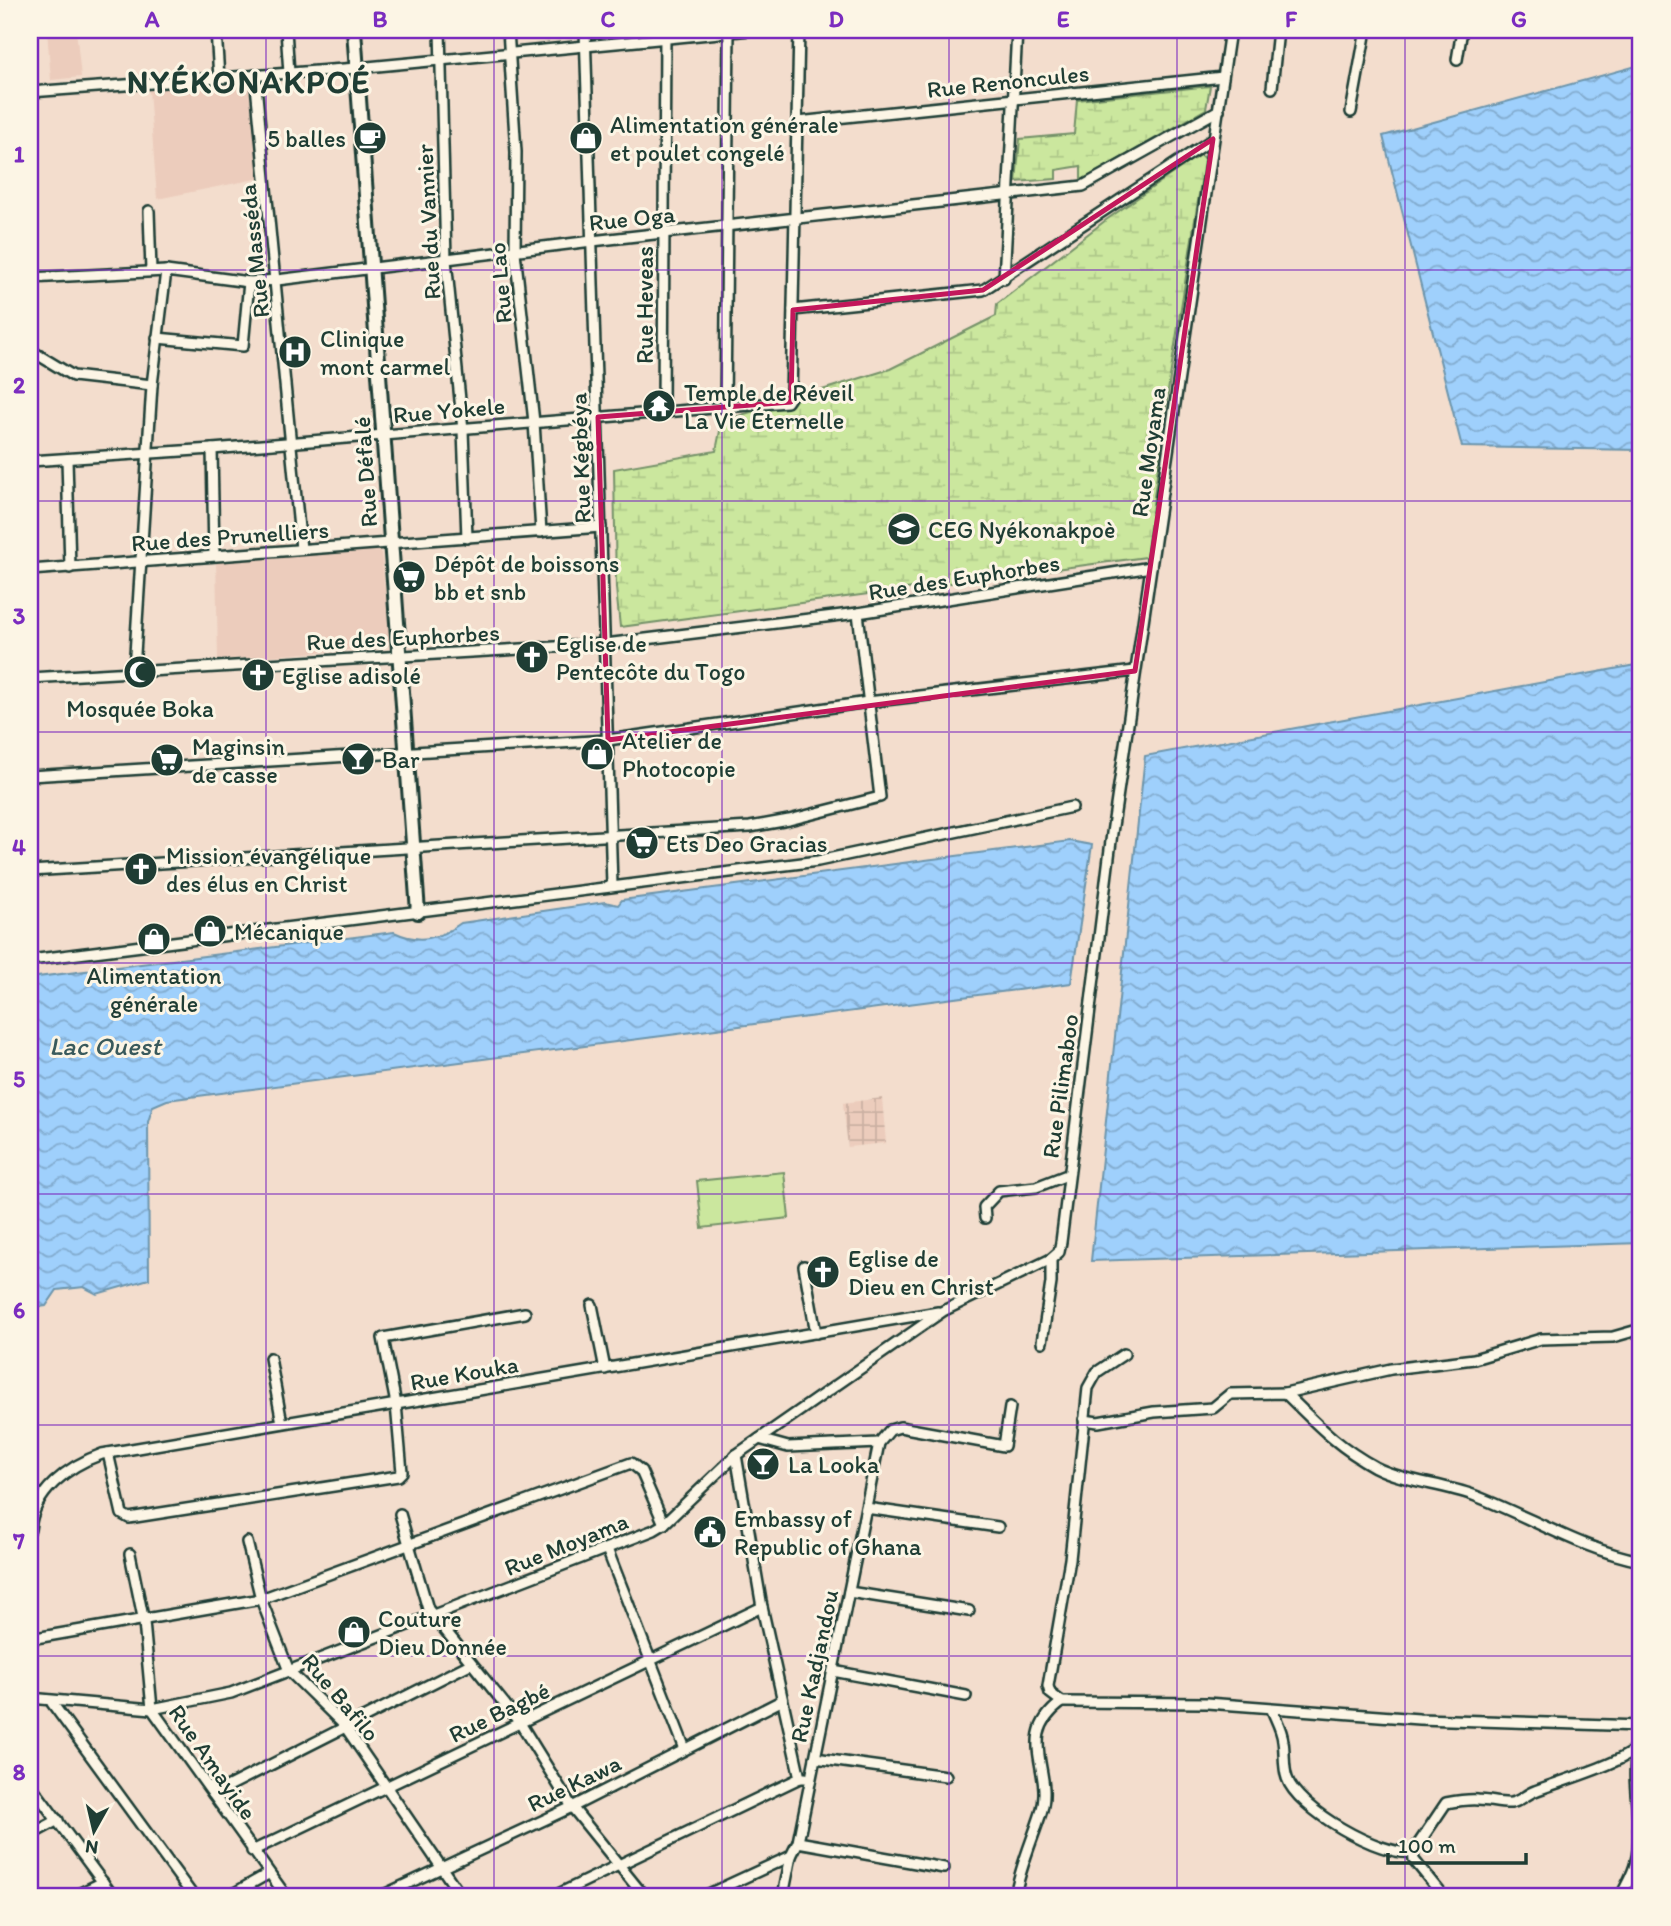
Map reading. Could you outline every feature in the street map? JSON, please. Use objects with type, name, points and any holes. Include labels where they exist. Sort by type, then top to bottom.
[{"type":"street","points":[[216,30],[219,78]]},
{"type":"street","points":[[286,30],[289,73]]},
{"type":"street","name":"Rue Défalé","points":[[354,30],[418,912]]},
{"type":"street","name":"Rue du Vannier","points":[[440,30],[446,260],[463,430],[467,538]]},
{"type":"street","name":"Rue Lao","points":[[508,30],[516,152],[515,253],[534,422],[541,532]]},
{"type":"street","name":"Rue Kégbéya","points":[[585,30],[612,885]]},
{"type":"street","points":[[30,92],[357,68],[586,46],[664,34],[751,30]]},
{"type":"street","points":[[799,30],[793,310],[978,291],[1004,279],[1213,139]]},
{"type":"street","points":[[1004,279],[1017,30]]},
{"type":"street","name":"Rue Moyama","points":[[1112,833],[1230,30]]},
{"type":"street","points":[[1272,88],[1278,30]]},
{"type":"street","points":[[1352,112],[1366,30]]},
{"type":"street","points":[[1457,60],[1462,30]]},
{"type":"street","points":[[725,406],[729,31]]},
{"type":"street","name":"Rue Heveas","points":[[663,412],[664,34]]},
{"type":"street","name":"Rue Masséda","points":[[255,75],[293,442],[301,549]]},
{"type":"street","name":"Rue Renoncules","points":[[798,122],[1223,77]]},
{"type":"street","name":"Rue Oga","points":[[30,278],[166,271],[249,282],[277,280],[515,253],[592,241],[1008,196],[1095,183],[1219,110]]},
{"type":"street","points":[[149,211],[151,271]]},
{"type":"street","points":[[134,670],[150,452],[152,385],[166,271]]},
{"type":"street","points":[[157,338],[243,346],[249,282]]},
{"type":"street","name":"Rue Yokele","points":[[30,461],[463,430],[787,402],[791,396],[793,310]]},
{"type":"street","points":[[30,350],[73,376],[152,385]]},
{"type":"street","points":[[212,449],[214,555]]},
{"type":"street","points":[[67,459],[70,568]]},
{"type":"street","name":"Rue des Prunelliers","points":[[30,570],[601,527]]},
{"type":"street","name":"Rue des Euphorbes","points":[[30,678],[605,644],[859,612],[1151,567]]},
{"type":"street","points":[[30,871],[766,825],[880,797],[859,612]]},
{"type":"street","points":[[30,776],[608,740],[868,702],[1135,671]]},
{"type":"street","points":[[30,960],[818,861],[1072,807]]},
{"type":"street","name":"Rue Pilimaboo","points":[[1042,1342],[1051,1283],[1051,1259],[1059,1252],[1061,1242],[1067,1175],[1112,833]]},
{"type":"street","points":[[985,1218],[984,1207],[999,1191],[1037,1187],[1067,1175]]},
{"type":"street","name":"Rue Moyama","points":[[30,1698],[52,1703],[152,1709],[231,1693],[607,1549],[664,1524],[736,1455],[943,1311],[1051,1259]]},
{"type":"street","points":[[804,1266],[816,1333]]},
{"type":"street","points":[[592,1305],[605,1369]]},
{"type":"street","name":"Rue Kouka","points":[[30,1530],[34,1505],[78,1464],[108,1453],[943,1311]]},
{"type":"street","points":[[108,1453],[122,1514],[129,1518],[398,1476],[402,1472],[396,1404],[383,1338],[525,1313]]},
{"type":"street","points":[[1084,1420],[1098,1422],[1154,1412],[1213,1408],[1230,1394],[1285,1393],[1391,1369],[1474,1359],[1541,1339],[1613,1337],[1641,1329]]},
{"type":"street","points":[[1124,1354],[1097,1372],[1088,1388],[1070,1559],[1048,1686],[1050,1693],[1062,1702],[1207,1703],[1419,1719],[1510,1719],[1641,1726]]},
{"type":"street","points":[[270,1358],[282,1423]]},
{"type":"street","points":[[1285,1393],[1312,1423],[1336,1443],[1378,1468],[1472,1495],[1613,1556],[1641,1561]]},
{"type":"street","points":[[759,1439],[783,1447],[879,1443],[890,1430],[901,1427],[1004,1446],[1010,1407]]},
{"type":"street","name":"Rue Kadjandou","points":[[783,1896],[811,1778],[879,1443]]},
{"type":"street","points":[[736,1455],[762,1607],[800,1778]]},
{"type":"street","points":[[30,1639],[144,1622],[261,1599],[631,1463],[640,1471],[664,1524]]},
{"type":"street","points":[[866,1508],[998,1527]]},
{"type":"street","points":[[400,1514],[428,1609],[520,1723],[572,1807],[644,1896]]},
{"type":"street","name":"Rue Bafilo","points":[[247,1542],[261,1599],[289,1671],[344,1725],[461,1896]]},
{"type":"street","points":[[607,1549],[685,1749]]},
{"type":"street","name":"Rue Amayide","points":[[130,1554],[144,1622],[152,1709],[286,1896]]},
{"type":"street","points":[[849,1592],[969,1611]]},
{"type":"street","name":"Rue Bagbé","points":[[252,1851],[762,1607]]},
{"type":"street","points":[[213,1794],[344,1725],[470,1664]]},
{"type":"street","points":[[833,1671],[966,1696]]},
{"type":"street","name":"Rue Kawa","points":[[381,1896],[572,1807],[781,1701]]},
{"type":"street","points":[[1015,1896],[1020,1867],[1041,1812],[1043,1794],[1037,1758],[1041,1727],[1044,1718],[1062,1702]]},
{"type":"street","points":[[52,1703],[193,1896]]},
{"type":"street","points":[[1272,1710],[1283,1737],[1287,1780],[1294,1790],[1323,1815],[1364,1843],[1405,1854],[1413,1852]]},
{"type":"street","points":[[1443,1896],[1414,1860],[1413,1852],[1446,1803],[1474,1800],[1510,1803],[1532,1792],[1566,1783],[1577,1774],[1609,1764],[1640,1745]]},
{"type":"street","points":[[1621,1896],[1637,1859],[1638,1803],[1633,1768],[1640,1745]]},
{"type":"street","points":[[815,1758],[946,1776]]},
{"type":"street","points":[[554,1896],[800,1778],[811,1778]]},
{"type":"street","points":[[30,1784],[113,1896]]},
{"type":"street","points":[[30,1835],[58,1820]]},
{"type":"street","points":[[797,1842],[944,1868]]},
{"type":"street","points":[[704,1896],[791,1856]]},
{"type":"street","points":[[229,1896],[268,1874]]},
{"type":"street","points":[[74,1896],[103,1882]]},
{"type":"highlighted area","points":[[1213,139],[1135,671],[608,740],[598,417],[791,402],[793,310],[983,290]]},
{"type":"shaded area","points":[[47,30],[76,30],[81,77],[51,80]]},
{"type":"shaded area","points":[[248,84],[261,178],[157,199],[149,90],[203,86],[204,90]]},
{"type":"shaded area","points":[[381,550],[390,641],[385,647],[218,660],[216,557]]},
{"type":"shaded area","points":[[882,1098],[886,1143],[848,1147],[843,1103]]},
{"type":"green space","points":[[1210,86],[1206,109],[1081,181],[1081,166],[1056,170],[1056,179],[1016,182],[1020,139],[1074,134],[1077,100]]},
{"type":"green space","points":[[1200,154],[1204,159],[1201,182],[1170,377],[1146,557],[620,627],[616,588],[614,469],[716,451],[722,421],[890,369],[996,316],[997,304],[1106,220]]},
{"type":"green space","points":[[784,1172],[789,1218],[702,1228],[697,1181]]},
{"type":"water","points":[[1640,65],[1641,450],[1462,447],[1383,136]]},
{"type":"water","points":[[1641,664],[1641,1243],[1091,1261],[1145,756]]},
{"type":"water","name":"Lac Ouest","points":[[1070,841],[1092,845],[1071,983],[167,1100],[153,1106],[148,1122],[149,1279],[97,1294],[84,1287],[57,1290],[46,1306],[30,1308],[30,978],[394,932],[412,938],[429,938],[445,933],[461,923],[605,902],[618,905],[622,900]]},
{"type":"place","name":"5 balles","points":[[370,138]]},
{"type":"place","name":"Alimentation générale et poulet congelé","points":[[586,138]]},
{"type":"place","name":"Clinique mont carmel","points":[[295,352]]},
{"type":"place","name":"Temple de Réveil La Vie Éternelle","points":[[659,406]]},
{"type":"place","name":"CEG Nyékonakpoè","points":[[904,529]]},
{"type":"place","name":"Dépôt de boissons bb et snb","points":[[409,577]]},
{"type":"place","name":"Eglise de Pentecôte du Togo","points":[[532,657]]},
{"type":"place","name":"Mosquée Boka","points":[[140,672]]},
{"type":"place","name":"Eglise adisolé","points":[[258,675]]},
{"type":"place","name":"Atelier de Photocopie","points":[[597,754]]},
{"type":"place","name":"Bar","points":[[358,759]]},
{"type":"place","name":"Maginsin de casse","points":[[167,760]]},
{"type":"place","name":"Ets Deo Gracias","points":[[642,843]]},
{"type":"place","name":"Mission évangélique des élus en Christ","points":[[141,869]]},
{"type":"place","name":"Mécanique","points":[[210,931]]},
{"type":"place","name":"Alimentation générale","points":[[154,939]]},
{"type":"place","name":"Eglise de Dieu en Christ","points":[[823,1272]]},
{"type":"place","name":"La Looka","points":[[763,1464]]},
{"type":"place","name":"Embassy of Republic of Ghana","points":[[710,1532]]},
{"type":"place","name":"Couture Dieu Donnée","points":[[354,1632]]},
{"type":"district","name":"NYÉKONAKPOÉ","points":[[249,82]]}]
